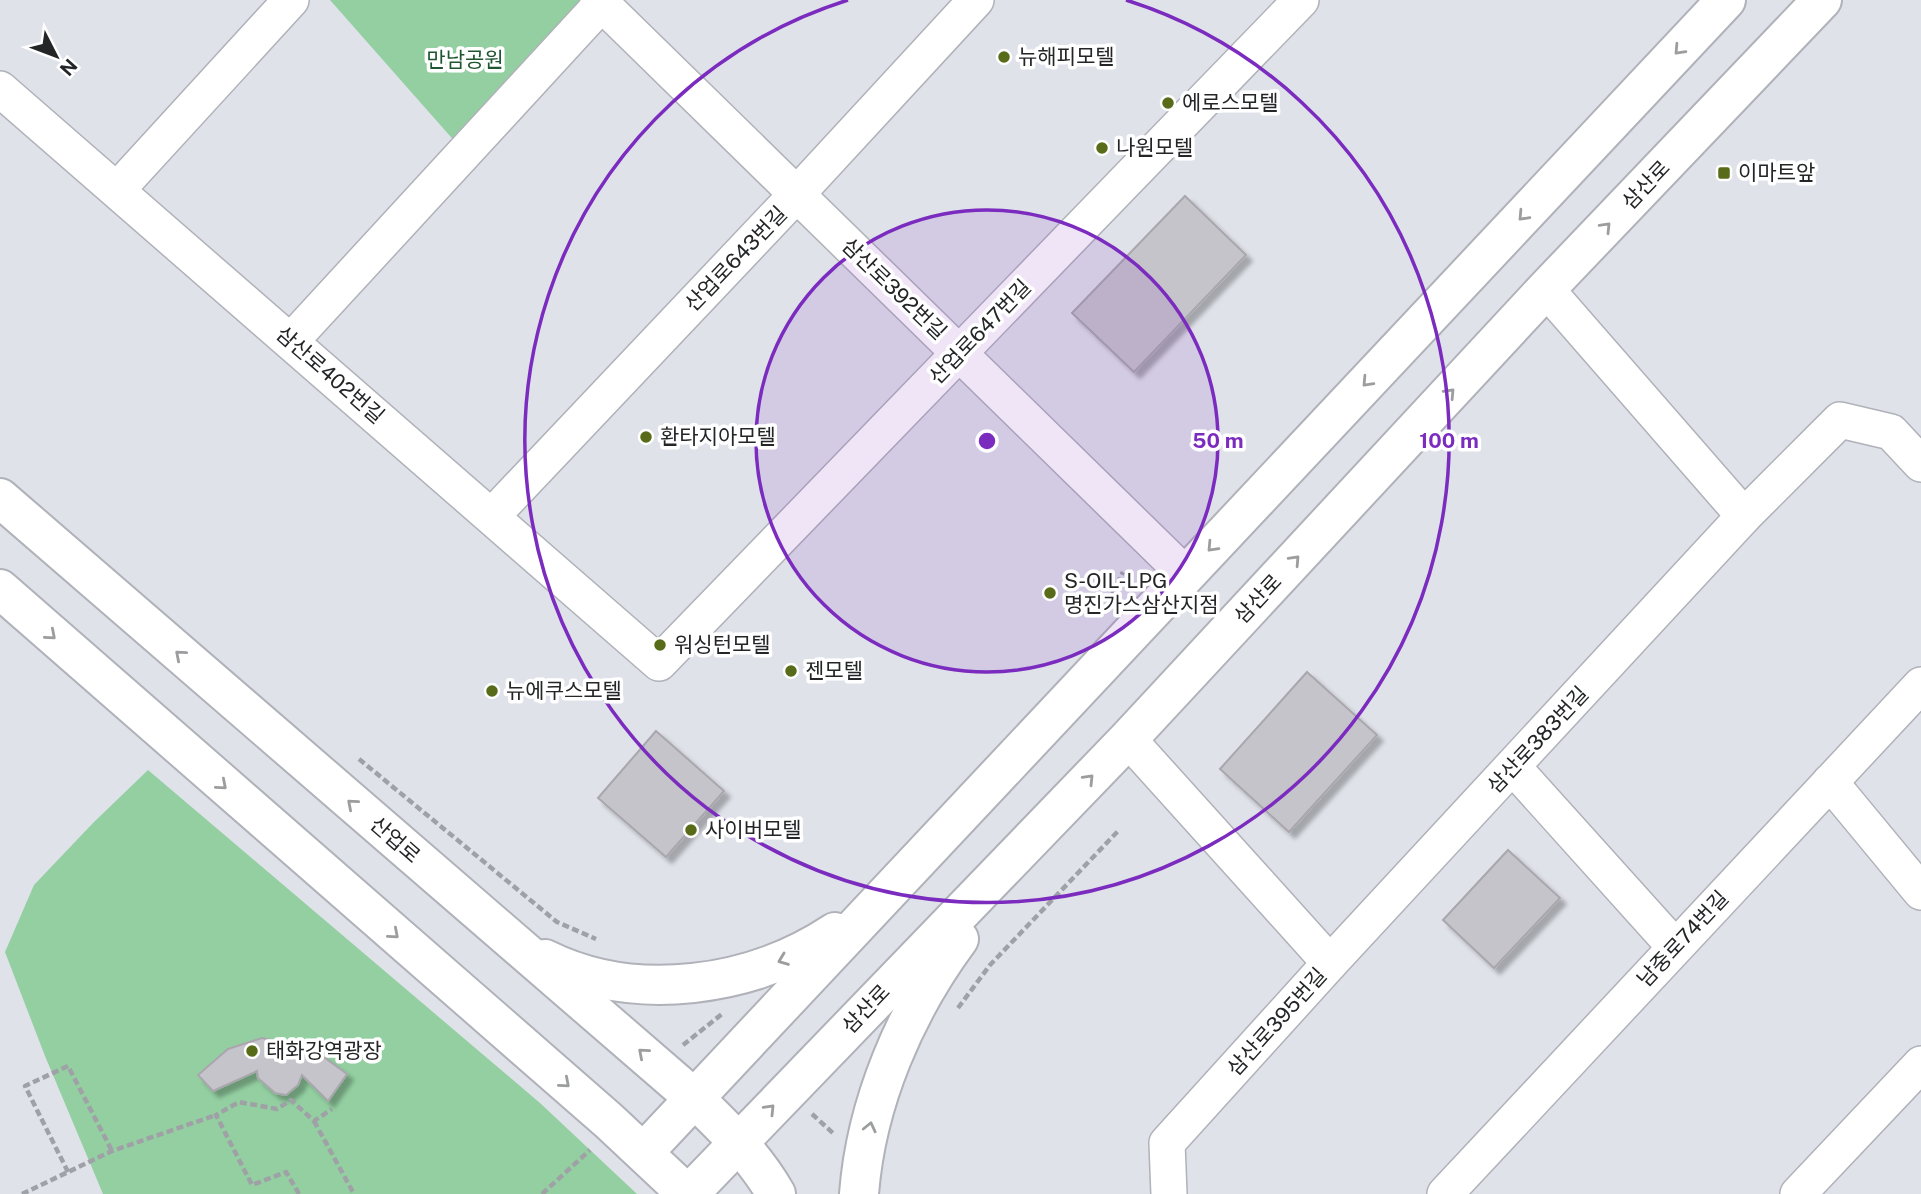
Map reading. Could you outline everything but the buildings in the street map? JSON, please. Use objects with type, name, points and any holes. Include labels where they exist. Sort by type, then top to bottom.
[{"type":"main road","points":[[644,1152],[1726,0]]},
{"type":"main road","name":"삼산로","points":[[688,1194],[1128,739],[1546,289],[1822,0]]},
{"type":"main road","name":"산업로","points":[[0,498],[694,1098],[738,1141],[768,1179],[776,1194]]},
{"type":"main road","points":[[0,589],[644,1152],[688,1194]]},
{"type":"main road","points":[[859,1194],[871,1118],[891,1060],[926,989],[944,959],[1041,828]]},
{"type":"main road","points":[[516,944],[593,977],[632,984],[676,985],[750,972],[790,958],[823,939],[882,898]]},
{"type":"street","points":[[117,190],[291,0]]},
{"type":"street","name":"산업로643번길","points":[[492,516],[796,195],[976,0]]},
{"type":"street","name":"산업로647번길","points":[[659,663],[1301,0]]},
{"type":"street","name":"삼산로392번길","points":[[291,341],[602,1],[796,195],[1186,575]]},
{"type":"street","name":"삼산로402번길","points":[[0,89],[659,663]]},
{"type":"street","points":[[1546,289],[1744,516]]},
{"type":"street","name":"삼산로383번길","points":[[1330,963],[1744,516],[1840,419],[1891,432],[1921,464]]},
{"type":"street","name":"남중로74번길","points":[[1461,1188],[1675,947],[1921,685]]},
{"type":"street","name":"삼산로395번길","points":[[1128,739],[1330,963],[1167,1143],[1169,1194]]},
{"type":"street","points":[[1513,767],[1675,947]]},
{"type":"street","points":[[1830,782],[1921,892]]},
{"type":"street","points":[[1798,1194],[1921,1064]]},
{"type":"path","points":[[1101,611],[1111,600],[1124,572]]},
{"type":"path","points":[[349,750],[556,922],[601,941]]},
{"type":"path","points":[[955,1013],[990,965],[1119,830]]},
{"type":"path","points":[[683,1045],[723,1013]]},
{"type":"path","points":[[68,1172],[25,1086],[68,1066],[112,1151]]},
{"type":"path","points":[[23,1194],[112,1151],[216,1115],[239,1102],[277,1109],[291,1100],[314,1121],[354,1194]]},
{"type":"path","points":[[314,1121],[332,1109]]},
{"type":"path","points":[[810,1113],[840,1139]]},
{"type":"path","points":[[216,1115],[252,1185],[286,1172],[299,1194]]},
{"type":"path","points":[[542,1194],[590,1150]]},
{"type":"green space","name":"만남공원","points":[[330,0],[598,0],[465,153]]},
{"type":"green space","points":[[148,770],[540,1103],[637,1194],[103,1194],[5,952],[34,885]]},
{"type":"place","name":"뉴해피모텔","points":[[1004,57]]},
{"type":"place","name":"에로스모텔","points":[[1168,103]]},
{"type":"place","name":"나원모텔","points":[[1102,148]]},
{"type":"place","name":"이마트앞","points":[[1724,173]]},
{"type":"place","name":"환타지아모텔","points":[[646,437]]},
{"type":"place","name":"S-OIL-LPG 명진가스삼산지점","points":[[1050,593]]},
{"type":"place","name":"워싱턴모텔","points":[[660,645]]},
{"type":"place","name":"젠모텔","points":[[791,671]]},
{"type":"place","name":"뉴에쿠스모텔","points":[[492,691]]},
{"type":"place","name":"사이버모텔","points":[[691,830]]},
{"type":"place","name":"태화강역광장","points":[[252,1051]]}]
